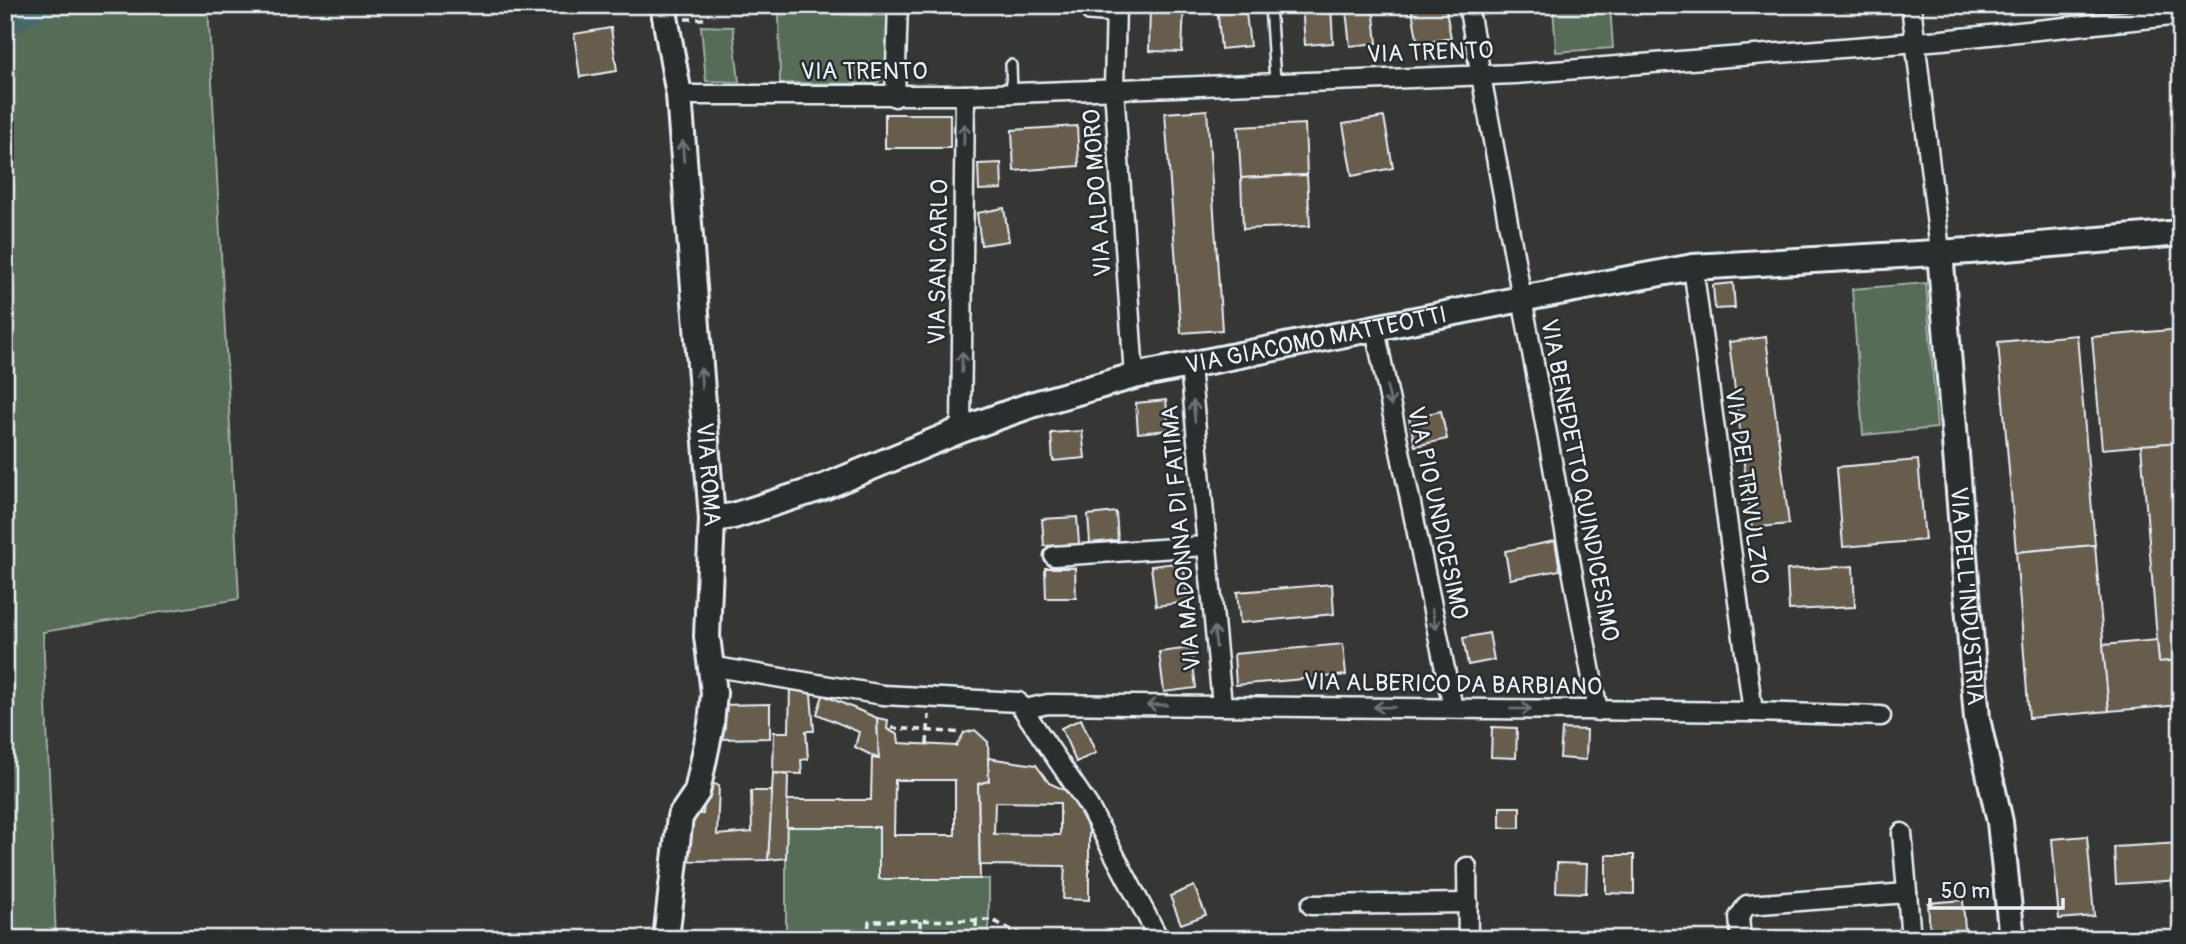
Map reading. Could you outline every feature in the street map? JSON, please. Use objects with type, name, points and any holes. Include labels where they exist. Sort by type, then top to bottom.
[{"type":"street","name":"VIA ROMA","points":[[663,5],[679,95],[712,519],[707,636],[714,693],[711,725],[697,792],[680,817],[666,939]]},
{"type":"street","points":[[895,97],[898,5]]},
{"type":"street","name":"VIA BENEDETTO QUINDICESIMO","points":[[1468,5],[1598,711]]},
{"type":"street","points":[[1911,5],[1913,41],[1940,251]]},
{"type":"street","name":"VIA ALDO MORO","points":[[1116,11],[1114,89],[1134,376]]},
{"type":"street","name":"VIA TRENTO","points":[[679,95],[965,96],[1275,81],[1481,76],[1913,41],[2181,15]]},
{"type":"street","name":"VIA SAN CARLO","points":[[961,430],[965,96]]},
{"type":"street","name":"VIA GIACOMO MATTEOTTI","points":[[712,519],[733,516],[824,487],[961,430],[1031,405],[1134,376],[1521,299],[1693,267],[2181,233]]},
{"type":"street","name":"VIA DELL'INDUSTRIA","points":[[1940,251],[1978,719],[2000,822],[2011,939]]},
{"type":"street","name":"VIA DEI TRIVULZIO","points":[[1693,267],[1753,712]]},
{"type":"street","name":"VIA PIO UNDICESIMO","points":[[1375,329],[1452,708]]},
{"type":"street","name":"VIA MADONNA DI FATIMA","points":[[1190,366],[1222,705]]},
{"type":"street","points":[[1054,556],[1205,546]]},
{"type":"street","points":[[710,666],[883,695],[1018,702],[1088,805],[1159,939]]},
{"type":"street","name":"VIA ALBERICO DA BARBIANO","points":[[1025,709],[1048,704],[1222,705],[1881,716]]},
{"type":"street","points":[[1902,833],[1911,939]]},
{"type":"street","points":[[1467,867],[1468,939]]},
{"type":"street","points":[[1741,939],[1739,917],[1747,905],[1908,892]]},
{"type":"street","points":[[1311,905],[1468,904]]},
{"type":"lane","points":[[1270,5],[1275,81]]},
{"type":"lane","points":[[1088,15],[1116,11]]},
{"type":"lane","points":[[1011,65],[1012,93]]},
{"type":"path","points":[[927,744],[930,697]]},
{"type":"path","points":[[891,728],[964,733]]},
{"type":"path","points":[[868,939],[869,921],[992,920],[1030,939]]},
{"type":"path","points":[[919,939],[920,921]]},
{"type":"path","points":[[976,921],[976,939]]},
{"type":"green space","points":[[208,5],[239,599],[43,632],[56,939],[5,939],[5,7]]},
{"type":"green space","points":[[1553,5],[1610,5],[1613,48],[1556,52]]},
{"type":"green space","points":[[779,12],[890,16],[891,54],[886,73],[874,84],[780,83]]},
{"type":"green space","points":[[701,26],[733,27],[739,82],[706,81]]},
{"type":"green space","points":[[1926,283],[1937,428],[1863,435],[1852,289]]},
{"type":"green space","points":[[786,827],[879,827],[880,879],[989,879],[989,939],[786,939]]},
{"type":"building","points":[[1150,5],[1184,5],[1182,52],[1149,51]]},
{"type":"building","points":[[1217,5],[1245,5],[1250,46],[1221,49]]},
{"type":"building","points":[[1302,5],[1331,5],[1333,43],[1305,45]]},
{"type":"building","points":[[1411,5],[1445,5],[1451,38],[1418,44]]},
{"type":"building","points":[[1373,6],[1377,43],[1350,46],[1346,10]]},
{"type":"building","points":[[611,28],[617,71],[580,77],[574,34]]},
{"type":"building","points":[[1207,110],[1222,330],[1181,333],[1165,113]]},
{"type":"building","points":[[885,114],[950,114],[950,148],[885,148]]},
{"type":"building","points":[[1384,117],[1393,168],[1352,176],[1343,124]]},
{"type":"building","points":[[1305,124],[1307,175],[1241,178],[1238,127]]},
{"type":"building","points":[[1077,126],[1079,166],[1014,171],[1012,130]]},
{"type":"building","points":[[1001,163],[1002,189],[979,190],[978,164]]},
{"type":"building","points":[[1307,175],[1310,226],[1243,229],[1241,178]]},
{"type":"building","points":[[1004,208],[1009,241],[981,245],[977,213]]},
{"type":"building","points":[[1733,283],[1735,308],[1715,309],[1713,285]]},
{"type":"building","points":[[2181,329],[2181,442],[2102,449],[2092,337]]},
{"type":"building","points":[[2077,335],[2095,545],[2016,552],[1998,342]]},
{"type":"building","points":[[1766,337],[1789,524],[1752,528],[1729,342]]},
{"type":"building","points":[[1166,400],[1169,430],[1138,433],[1136,403]]},
{"type":"building","points":[[1441,411],[1447,439],[1415,446],[1409,418]]},
{"type":"building","points":[[1082,431],[1085,458],[1053,461],[1051,433]]},
{"type":"building","points":[[2181,442],[2181,660],[2159,662],[2141,445]]},
{"type":"building","points":[[1918,460],[1925,540],[1843,547],[1837,467]]},
{"type":"building","points":[[1116,512],[1118,540],[1090,543],[1088,515]]},
{"type":"building","points":[[1077,517],[1079,544],[1044,546],[1042,519]]},
{"type":"building","points":[[1555,541],[1560,570],[1510,579],[1505,551]]},
{"type":"building","points":[[2095,545],[2109,711],[2029,718],[2016,552]]},
{"type":"building","points":[[1183,562],[1188,602],[1156,606],[1151,566]]},
{"type":"building","points":[[1853,566],[1855,607],[1789,610],[1787,570]]},
{"type":"building","points":[[1045,568],[1075,568],[1076,598],[1046,598]]},
{"type":"building","points":[[1332,584],[1334,614],[1240,623],[1237,592]]},
{"type":"building","points":[[1489,633],[1494,660],[1468,665],[1463,638]]},
{"type":"building","points":[[2157,640],[2159,662],[2181,660],[2181,705],[2109,711],[2103,645]]},
{"type":"building","points":[[1343,644],[1346,675],[1236,685],[1234,654]]},
{"type":"building","points":[[1191,648],[1196,688],[1164,692],[1159,652]]},
{"type":"building","points":[[790,687],[811,694],[814,731],[806,731],[808,759],[801,760],[802,774],[773,773],[774,732],[789,732]]},
{"type":"building","points":[[823,695],[877,718],[879,759],[855,747],[859,732],[817,714]]},
{"type":"building","points":[[770,704],[770,738],[720,739],[719,705]]},
{"type":"building","points":[[877,718],[888,720],[887,729],[898,735],[899,743],[956,746],[964,733],[975,730],[988,742],[989,781],[978,784],[980,879],[879,879],[879,827],[786,827],[786,800],[871,800],[872,758],[879,759]],"holes":[[[895,780],[955,780],[955,835],[894,835]]]},
{"type":"building","points":[[1081,719],[1096,753],[1076,762],[1061,728]]},
{"type":"building","points":[[1492,727],[1517,728],[1516,758],[1491,757]]},
{"type":"building","points":[[1562,729],[1587,730],[1586,760],[1560,758]]},
{"type":"building","points":[[988,758],[1036,765],[1049,783],[1069,792],[1081,809],[1089,830],[1089,900],[1063,899],[1065,866],[980,865],[978,784],[989,781]],"holes":[[[995,802],[1060,803],[1060,835],[994,834]]]},
{"type":"building","points":[[773,773],[788,775],[786,858],[768,860]]},
{"type":"building","points":[[706,783],[719,785],[717,835],[752,832],[751,791],[772,791],[768,860],[682,861],[686,811],[703,814]]},
{"type":"building","points":[[1500,807],[1520,807],[1520,828],[1500,828]]},
{"type":"building","points":[[2087,836],[2094,916],[2059,919],[2052,839]]},
{"type":"building","points":[[2181,843],[2181,880],[2116,884],[2114,847]]},
{"type":"building","points":[[1606,855],[1634,855],[1634,894],[1606,893]]},
{"type":"building","points":[[1557,863],[1587,864],[1586,893],[1556,892]]},
{"type":"building","points":[[1194,886],[1206,915],[1181,924],[1170,896]]},
{"type":"building","points":[[1963,900],[1965,931],[1930,934],[1928,903]]},
{"type":"waterway","points":[[5,30],[45,5]]}]
